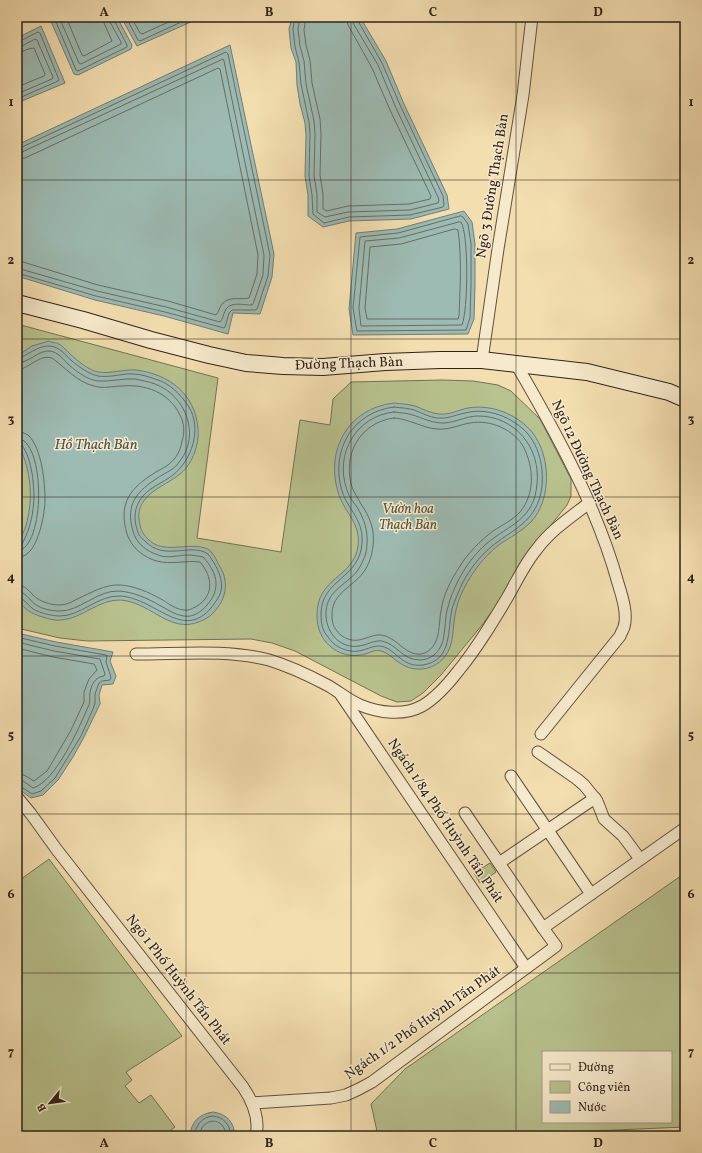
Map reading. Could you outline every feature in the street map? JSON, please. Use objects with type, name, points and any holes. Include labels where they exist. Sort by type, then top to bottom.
[{"type":"main road","name":"Đường Thạch Bàn","points":[[17,302],[151,340],[209,355],[246,362],[283,366],[323,366],[385,362],[482,360],[587,372],[668,392],[685,399]]},
{"type":"street","name":"Ngõ 3 Đường Thạch Bàn","points":[[482,360],[523,95],[532,17]]},
{"type":"street","name":"Ngõ 12 Đường Thạch Bàn","points":[[516,364],[551,424],[589,503],[607,547],[617,577],[625,616],[624,627],[620,636],[541,734]]},
{"type":"street","points":[[136,654],[213,654],[253,657],[287,666],[328,685],[360,705],[397,712],[410,711],[422,706],[446,685],[480,641],[536,549],[549,535],[589,503]]},
{"type":"street","name":"Ngách 1/84 Phố Huỳnh Tấn Phát","points":[[339,692],[526,968]]},
{"type":"street","points":[[538,752],[577,778],[584,785],[595,798],[604,819],[623,836],[640,859]]},
{"type":"street","points":[[511,776],[591,894]]},
{"type":"street","name":"Ngõ 1 Phố Huỳnh Tấn Phát","points":[[17,797],[31,814],[56,850],[243,1087],[256,1112],[258,1130],[256,1136]]},
{"type":"street","points":[[499,863],[595,798]]},
{"type":"street","points":[[465,813],[543,928],[685,828]]},
{"type":"street","name":"Ngách 1/2 Phố Huỳnh Tấn Phát","points":[[252,1103],[331,1098],[346,1095],[372,1082],[556,946],[543,928]]},
{"type":"green space","name":"Vườn hoa Thạch Bàn","points":[[17,324],[218,378],[197,538],[281,552],[300,420],[330,425],[333,399],[351,382],[442,380],[473,381],[498,385],[511,391],[540,419],[571,479],[571,496],[567,505],[524,559],[498,603],[482,625],[441,675],[423,693],[411,701],[397,702],[381,696],[295,651],[272,643],[251,639],[87,641],[60,638],[17,628]]},
{"type":"green space","points":[[49,859],[182,1036],[126,1072],[132,1080],[125,1086],[139,1103],[151,1095],[175,1127],[171,1130],[175,1136],[17,1136],[17,882]]},
{"type":"green space","points":[[490,863],[496,872],[480,883],[474,873]]},
{"type":"green space","points":[[685,873],[685,1127],[476,1136],[378,1136],[371,1104],[405,1069]]},
{"type":"water","points":[[49,17],[117,17],[132,45],[131,49],[78,75],[74,74]]},
{"type":"water","points":[[121,17],[202,17],[137,46]]},
{"type":"water","points":[[292,17],[360,17],[386,61],[404,104],[447,195],[449,209],[411,219],[349,221],[323,227],[308,216],[308,195],[305,176],[306,135],[297,85],[296,62],[291,48],[289,29]]},
{"type":"water","points":[[41,26],[65,83],[17,103],[17,38]]},
{"type":"water","points":[[230,45],[274,254],[272,277],[260,314],[233,313],[228,334],[164,316],[95,300],[17,276],[17,145]]},
{"type":"water","points":[[464,211],[472,222],[475,244],[474,319],[468,334],[353,335],[349,309],[356,233],[397,229]]},
{"type":"water","name":"Hồ Thạch Bàn","points":[[49,341],[61,345],[80,362],[94,371],[108,372],[136,370],[159,376],[178,388],[192,405],[198,428],[194,455],[184,471],[147,497],[142,504],[139,516],[141,529],[145,536],[154,544],[168,547],[190,546],[205,548],[208,549],[214,556],[223,573],[225,580],[225,592],[220,605],[207,618],[195,623],[183,624],[163,618],[133,602],[113,600],[98,605],[70,619],[56,620],[34,614],[23,607],[19,602],[16,592],[16,548],[27,521],[30,489],[28,470],[17,444],[17,356],[32,346]]},
{"type":"water","points":[[394,403],[412,405],[439,414],[447,414],[477,407],[494,409],[511,415],[532,432],[543,453],[546,465],[546,490],[538,513],[528,525],[493,549],[477,568],[459,600],[456,609],[452,641],[446,655],[436,665],[422,669],[414,669],[406,666],[382,651],[357,655],[340,653],[333,649],[324,640],[319,630],[317,620],[318,603],[322,593],[328,585],[350,565],[355,557],[358,546],[355,524],[338,492],[335,476],[335,461],[338,446],[344,433],[353,422],[364,413],[378,406]]},
{"type":"water","points":[[17,633],[56,642],[113,652],[110,661],[116,676],[113,684],[102,685],[99,695],[100,704],[73,757],[58,780],[43,795],[31,798],[17,788]]},
{"type":"water","points":[[213,1112],[226,1117],[229,1120],[233,1127],[235,1136],[190,1136],[194,1123],[200,1117]]}]
